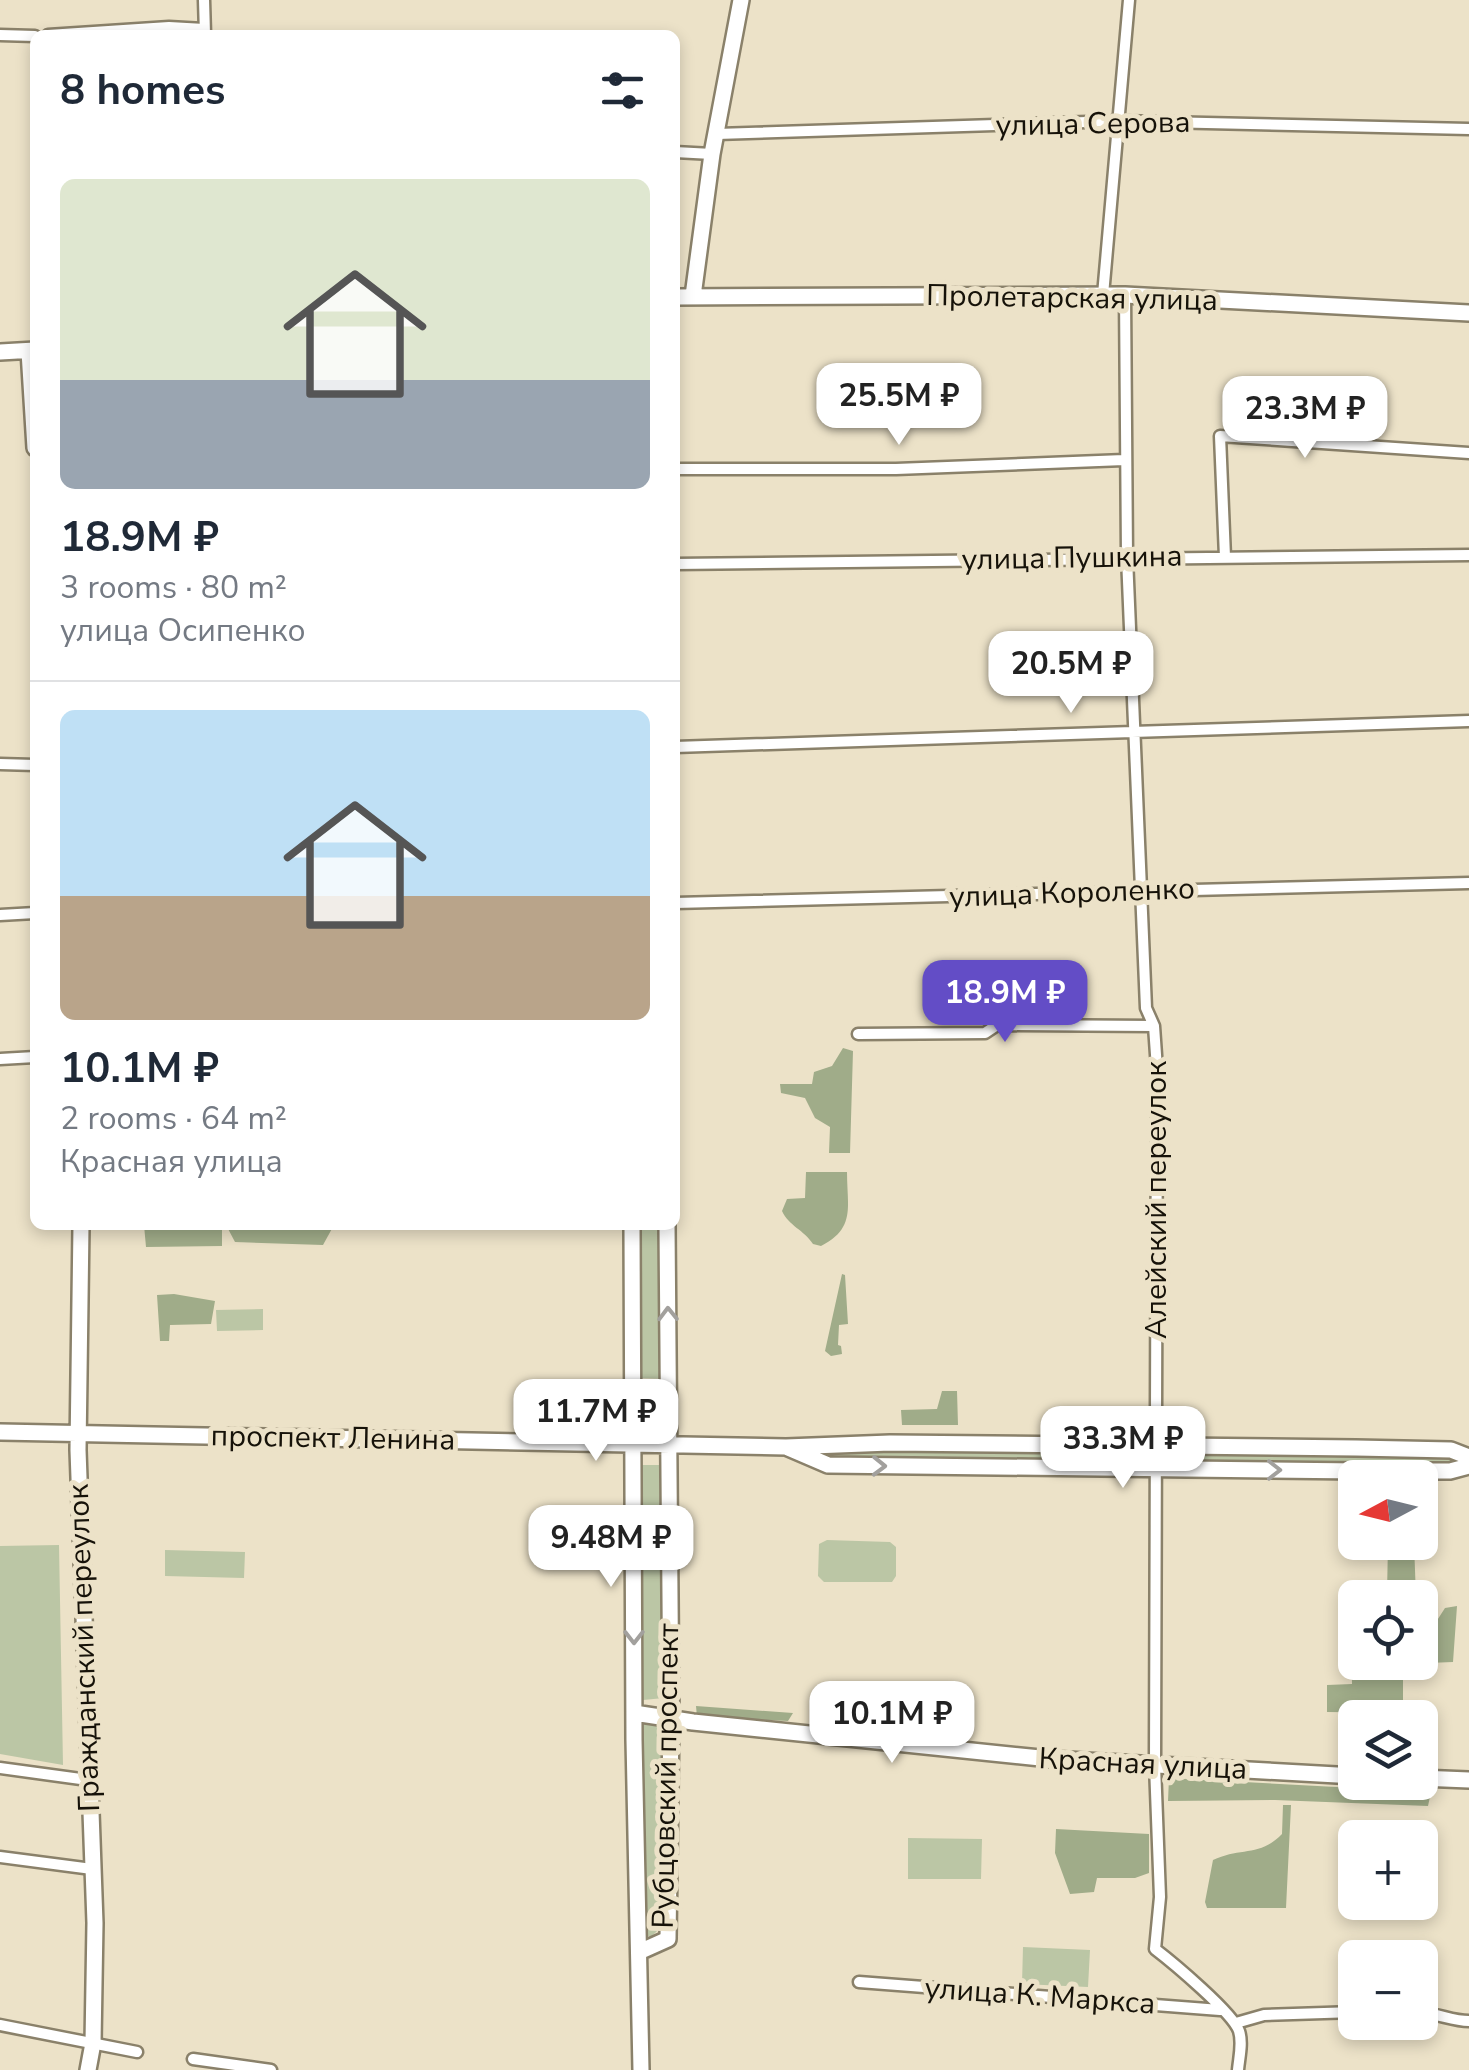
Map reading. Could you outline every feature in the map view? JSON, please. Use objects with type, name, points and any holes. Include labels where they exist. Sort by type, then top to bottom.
[{"type":"street","points":[[204,0],[205,30]]},
{"type":"street","points":[[693,296],[712,154],[741,0]]},
{"type":"street","points":[[1103,295],[1129,0]]},
{"type":"street","points":[[0,23],[0,35],[30,36]]},
{"type":"street","points":[[115,30],[168,26],[193,30]]},
{"type":"street","name":"улица Серова","points":[[717,134],[1119,121],[1469,129]]},
{"type":"street","points":[[680,152],[712,154]]},
{"type":"street","name":"Пролетарская улица","points":[[680,297],[1124,295],[1469,313]]},
{"type":"street","name":"Алейский переулок","points":[[1124,295],[1124,460],[1146,1008],[1154,1026],[1158,1069],[1155,1764],[1160,1897],[1155,1949],[1190,1976],[1236,2023]]},
{"type":"street","points":[[0,352],[30,350]]},
{"type":"street","points":[[1225,557],[1220,436],[1469,452]]},
{"type":"street","points":[[680,469],[896,468],[1124,460]]},
{"type":"street","name":"улица Пушкина","points":[[680,564],[1469,555]]},
{"type":"street","points":[[680,747],[1469,721]]},
{"type":"street","points":[[0,764],[30,765]]},
{"type":"street","name":"улица Короленко","points":[[680,903],[1469,883]]},
{"type":"street","points":[[0,915],[30,912]]},
{"type":"street","points":[[858,1034],[986,1033],[997,1026],[1154,1026]]},
{"type":"street","points":[[0,1059],[30,1058]]},
{"type":"street","name":"Гражданский переулок","points":[[80,1230],[78,1433],[95,1923],[93,2043],[88,2070]]},
{"type":"street","name":"Рубцовский проспект","points":[[632,1230],[640,2070]]},
{"type":"street","name":"Рубцовский проспект","points":[[639,1952],[668,1939],[672,1719],[667,1230]]},
{"type":"street","name":"проспект Ленина","points":[[0,1432],[786,1447],[815,1443],[1356,1448],[1462,1454]]},
{"type":"street","points":[[815,1443],[815,1462]]},
{"type":"street","name":"проспект Ленина","points":[[786,1447],[815,1462],[862,1466],[1462,1468]]},
{"type":"street","points":[[1462,1454],[1458,1458],[1462,1468]]},
{"type":"street","name":"Красная улица","points":[[634,1713],[1050,1759],[1338,1775]]},
{"type":"street","points":[[0,1768],[88,1780]]},
{"type":"street","points":[[1438,1779],[1469,1780]]},
{"type":"street","points":[[0,1857],[92,1868]]},
{"type":"street","name":"улица К. Маркса","points":[[859,1982],[1221,2010]]},
{"type":"street","points":[[1238,2070],[1241,2036],[1236,2023],[1264,2015],[1338,2013]]},
{"type":"street","points":[[1438,2014],[1451,2021],[1469,2021]]},
{"type":"street","points":[[0,2024],[137,2052]]},
{"type":"street","points":[[193,2060],[271,2070]]},
{"type":"green space","points":[[843,1048],[853,1051],[850,1153],[829,1153],[830,1127],[815,1118],[805,1098],[781,1093],[780,1084],[812,1084],[814,1072],[832,1066]]},
{"type":"green space","points":[[806,1172],[847,1172],[845,1224],[821,1246],[813,1244],[782,1211],[787,1199],[805,1198]]},
{"type":"green space","points":[[144,1230],[222,1230],[222,1246],[146,1247]]},
{"type":"green space","points":[[229,1230],[331,1230],[323,1245],[235,1242]]},
{"type":"green space","points":[[637,1230],[662,1230],[664,1379],[638,1378]]},
{"type":"green space","points":[[842,1274],[848,1324],[839,1325],[838,1345],[842,1354],[831,1356],[825,1351]]},
{"type":"green space","points":[[157,1295],[215,1301],[211,1324],[170,1325],[169,1341],[160,1341]]},
{"type":"green space","points":[[263,1309],[263,1330],[217,1331],[216,1310]]},
{"type":"green space","points":[[942,1391],[957,1391],[958,1425],[902,1425],[901,1410],[937,1409]]},
{"type":"green space","points":[[820,1447],[1136,1449],[1136,1462],[822,1458],[816,1454]]},
{"type":"green space","points":[[1163,1450],[1457,1457],[1456,1463],[1338,1460],[1338,1464],[1162,1465]]},
{"type":"green space","points":[[641,1465],[663,1465],[664,1698],[643,1700]]},
{"type":"green space","points":[[827,1540],[890,1542],[896,1547],[896,1576],[892,1582],[824,1582],[818,1576],[819,1544]]},
{"type":"green space","points":[[59,1545],[63,1765],[0,1754],[0,1546]]},
{"type":"green space","points":[[165,1550],[245,1552],[244,1578],[165,1576]]},
{"type":"green space","points":[[1388,1560],[1415,1560],[1415,1580],[1387,1580]]},
{"type":"green space","points":[[1457,1606],[1453,1662],[1438,1663],[1438,1619],[1445,1608]]},
{"type":"green space","points":[[1352,1680],[1403,1680],[1403,1700],[1338,1700],[1338,1712],[1327,1712],[1327,1685],[1352,1684]]},
{"type":"green space","points":[[696,1706],[793,1713],[788,1721],[697,1717]]},
{"type":"green space","points":[[825,1710],[912,1714],[912,1732],[824,1723]]},
{"type":"green space","points":[[644,1722],[664,1723],[658,1930],[651,1937],[645,1935],[643,1928]]},
{"type":"green space","points":[[1169,1778],[1338,1787],[1338,1800],[1429,1800],[1428,1806],[1275,1800],[1168,1801]]},
{"type":"green space","points":[[1283,1805],[1291,1805],[1286,1908],[1207,1908],[1213,1860],[1274,1841],[1282,1834]]},
{"type":"green space","points":[[1056,1829],[1149,1834],[1149,1873],[1135,1878],[1097,1878],[1094,1892],[1070,1894],[1055,1853]]},
{"type":"green space","points":[[908,1838],[982,1839],[981,1879],[908,1879]]},
{"type":"green space","points":[[1023,1947],[1090,1950],[1088,1987],[1022,1984]]}]
